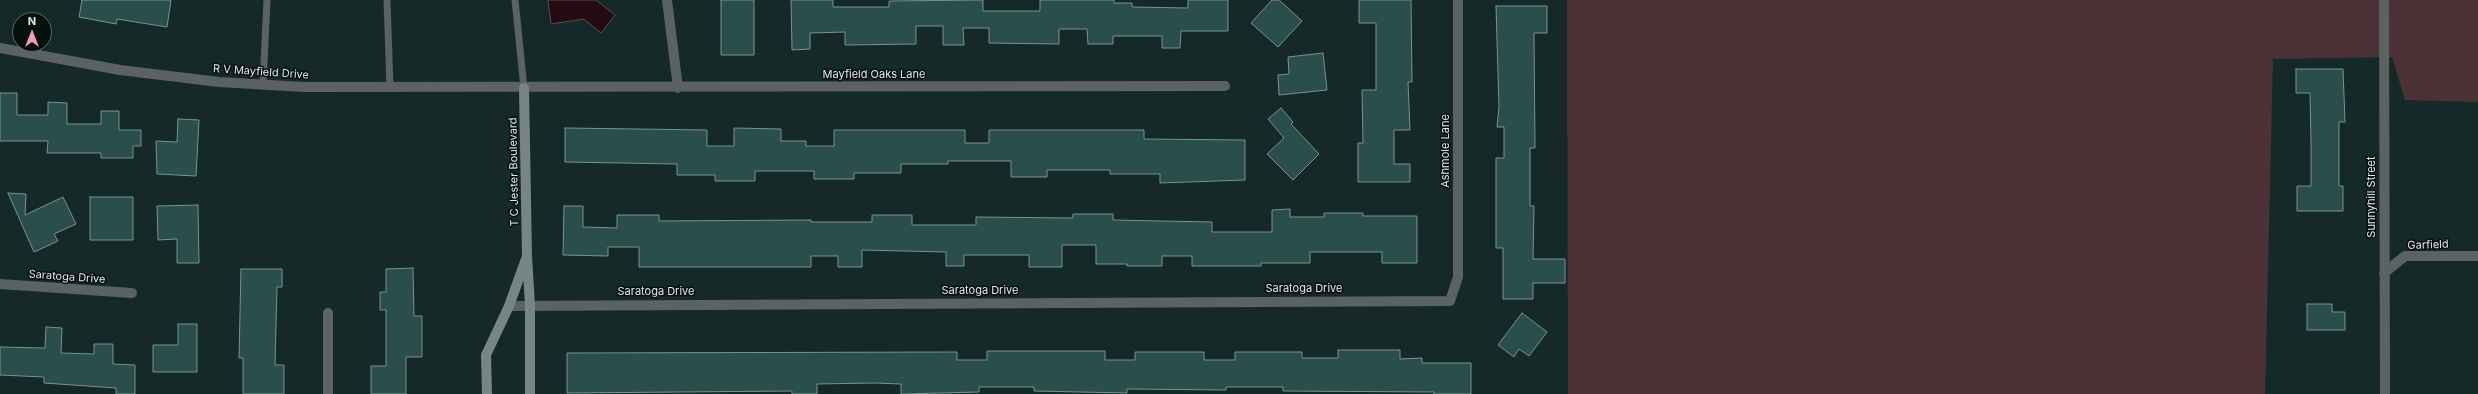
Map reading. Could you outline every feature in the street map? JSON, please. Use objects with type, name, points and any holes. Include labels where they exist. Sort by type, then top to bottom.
[{"type":"street","points":[[667,0],[678,88]]},
{"type":"street","name":"Ashmole Lane","points":[[1450,301],[1458,277],[1458,0]]},
{"type":"street","name":"Sunnyhill Street","points":[[2384,0],[2385,394]]},
{"type":"street","name":"R V Mayfield Drive","points":[[0,48],[120,70],[263,84],[390,88],[524,88]]},
{"type":"street","name":"Mayfield Oaks Lane","points":[[524,88],[1225,86]]},
{"type":"street","name":"T C Jester Boulevard","points":[[524,88],[527,256],[530,305],[530,394]]},
{"type":"street","name":"T C Jester Boulevard","points":[[487,394],[486,356],[509,306],[527,256]]},
{"type":"street","name":"Garfield","points":[[2384,273],[2404,256],[2478,256]]},
{"type":"street","name":"Saratoga Drive","points":[[0,284],[132,293]]},
{"type":"street","name":"Saratoga Drive","points":[[509,306],[1450,301]]},
{"type":"street","points":[[328,313],[328,394]]},
{"type":"lane","points":[[263,84],[267,0]]},
{"type":"lane","points":[[387,0],[390,88]]},
{"type":"lane","points":[[515,0],[524,88]]},
{"type":"shaded area","points":[[548,0],[596,0],[615,15],[601,33],[584,19],[551,24]]},
{"type":"shaded area","points":[[1567,0],[2478,0],[2478,102],[2405,100],[2392,57],[2273,59],[2265,394],[1568,394]]},
{"type":"building","points":[[82,0],[171,0],[167,27],[117,19],[116,24],[79,17]]},
{"type":"building","points":[[721,0],[754,0],[754,55],[721,55]]},
{"type":"building","points":[[791,0],[833,0],[833,7],[889,7],[889,1],[983,0],[983,11],[1040,11],[1040,0],[1114,0],[1114,3],[1132,3],[1132,7],[1188,8],[1188,0],[1228,0],[1228,31],[1181,31],[1180,48],[1162,48],[1162,36],[1113,36],[1113,44],[1088,44],[1087,29],[1059,29],[1059,44],[989,43],[989,28],[963,28],[964,45],[943,45],[943,26],[916,26],[916,44],[845,45],[845,32],[810,33],[810,49],[792,50]]},
{"type":"building","points":[[1272,0],[1279,0],[1302,21],[1278,47],[1251,23]]},
{"type":"building","points":[[1359,0],[1411,0],[1412,82],[1408,82],[1410,130],[1394,130],[1394,164],[1410,164],[1410,182],[1358,182],[1358,143],[1363,143],[1362,90],[1376,90],[1376,23],[1359,23]]},
{"type":"building","points":[[1496,6],[1547,6],[1547,33],[1534,33],[1535,148],[1530,148],[1530,206],[1534,206],[1533,259],[1565,259],[1565,283],[1533,283],[1533,299],[1503,299],[1503,248],[1496,248],[1496,158],[1504,158],[1504,127],[1497,127],[1499,107]]},
{"type":"building","points":[[1323,53],[1327,90],[1279,95],[1278,75],[1289,74],[1288,57]]},
{"type":"building","points":[[2296,69],[2343,69],[2345,122],[2339,122],[2339,186],[2343,186],[2343,211],[2297,211],[2297,186],[2311,186],[2311,142],[2310,93],[2296,93]]},
{"type":"building","points":[[0,93],[17,93],[17,115],[48,115],[48,102],[67,103],[67,124],[101,124],[101,111],[119,111],[119,130],[141,130],[141,146],[133,146],[133,158],[101,158],[101,153],[47,153],[48,141],[0,141]]},
{"type":"building","points":[[1281,108],[1293,122],[1291,124],[1319,154],[1293,180],[1267,154],[1284,138],[1268,119]]},
{"type":"building","points":[[178,119],[199,120],[196,176],[157,174],[156,141],[177,142]]},
{"type":"building","points":[[565,128],[707,130],[707,146],[734,146],[734,128],[781,129],[781,141],[806,141],[806,146],[834,146],[834,130],[965,130],[965,143],[989,143],[989,130],[1144,130],[1144,139],[1245,140],[1245,180],[1160,183],[1160,174],[1110,174],[1110,170],[1047,170],[1047,177],[1011,177],[1011,161],[948,161],[948,164],[901,164],[901,173],[854,173],[854,179],[814,179],[814,171],[755,171],[755,181],[715,181],[715,175],[677,175],[677,164],[565,162]]},
{"type":"building","points":[[8,193],[26,194],[25,215],[63,197],[76,224],[54,234],[58,241],[34,252]]},
{"type":"building","points":[[90,197],[133,197],[133,240],[90,240]]},
{"type":"building","points":[[198,205],[199,263],[177,263],[177,239],[158,240],[157,206]]},
{"type":"building","points":[[564,206],[583,206],[583,227],[617,228],[617,215],[659,215],[659,221],[811,220],[811,222],[872,222],[872,215],[912,215],[912,225],[976,225],[976,217],[1073,218],[1073,214],[1113,214],[1113,220],[1212,222],[1212,232],[1272,232],[1272,210],[1290,209],[1290,217],[1324,217],[1324,213],[1363,213],[1363,216],[1417,216],[1417,263],[1382,263],[1382,252],[1310,252],[1310,263],[1261,263],[1261,266],[1192,266],[1192,256],[1162,256],[1162,266],[1127,266],[1127,264],[1096,264],[1096,245],[1062,245],[1062,267],[1029,267],[1029,255],[964,255],[964,266],[946,266],[946,252],[862,250],[862,267],[838,267],[838,256],[811,256],[811,267],[639,267],[639,247],[608,247],[608,256],[563,255]]},
{"type":"building","points":[[413,268],[414,316],[422,316],[422,357],[406,357],[406,394],[371,394],[371,366],[386,366],[386,310],[380,310],[380,292],[386,292],[386,269]]},
{"type":"building","points":[[241,269],[282,269],[282,287],[277,287],[275,365],[284,365],[284,394],[243,394],[243,358],[239,358]]},
{"type":"building","points":[[2307,304],[2332,304],[2332,312],[2345,312],[2345,330],[2307,330]]},
{"type":"building","points":[[1522,313],[1547,332],[1529,356],[1519,349],[1514,357],[1498,345]]},
{"type":"building","points":[[178,324],[197,324],[197,372],[153,372],[153,345],[178,345]]},
{"type":"building","points":[[46,327],[62,328],[61,353],[94,354],[94,344],[113,344],[113,364],[135,365],[135,394],[116,394],[116,388],[44,383],[44,377],[0,375],[0,347],[45,348]]},
{"type":"building","points":[[1338,350],[1400,350],[1400,359],[1422,358],[1422,363],[1471,363],[1471,394],[1434,394],[1434,392],[1283,391],[1283,387],[1226,387],[1226,390],[1127,389],[1127,393],[1034,391],[1034,387],[979,387],[979,392],[901,394],[901,384],[874,383],[817,384],[817,394],[792,394],[792,391],[567,393],[567,353],[957,352],[957,360],[987,360],[987,351],[1105,351],[1105,360],[1135,360],[1135,352],[1204,352],[1204,360],[1235,360],[1235,352],[1302,352],[1302,358],[1338,358]]}]
